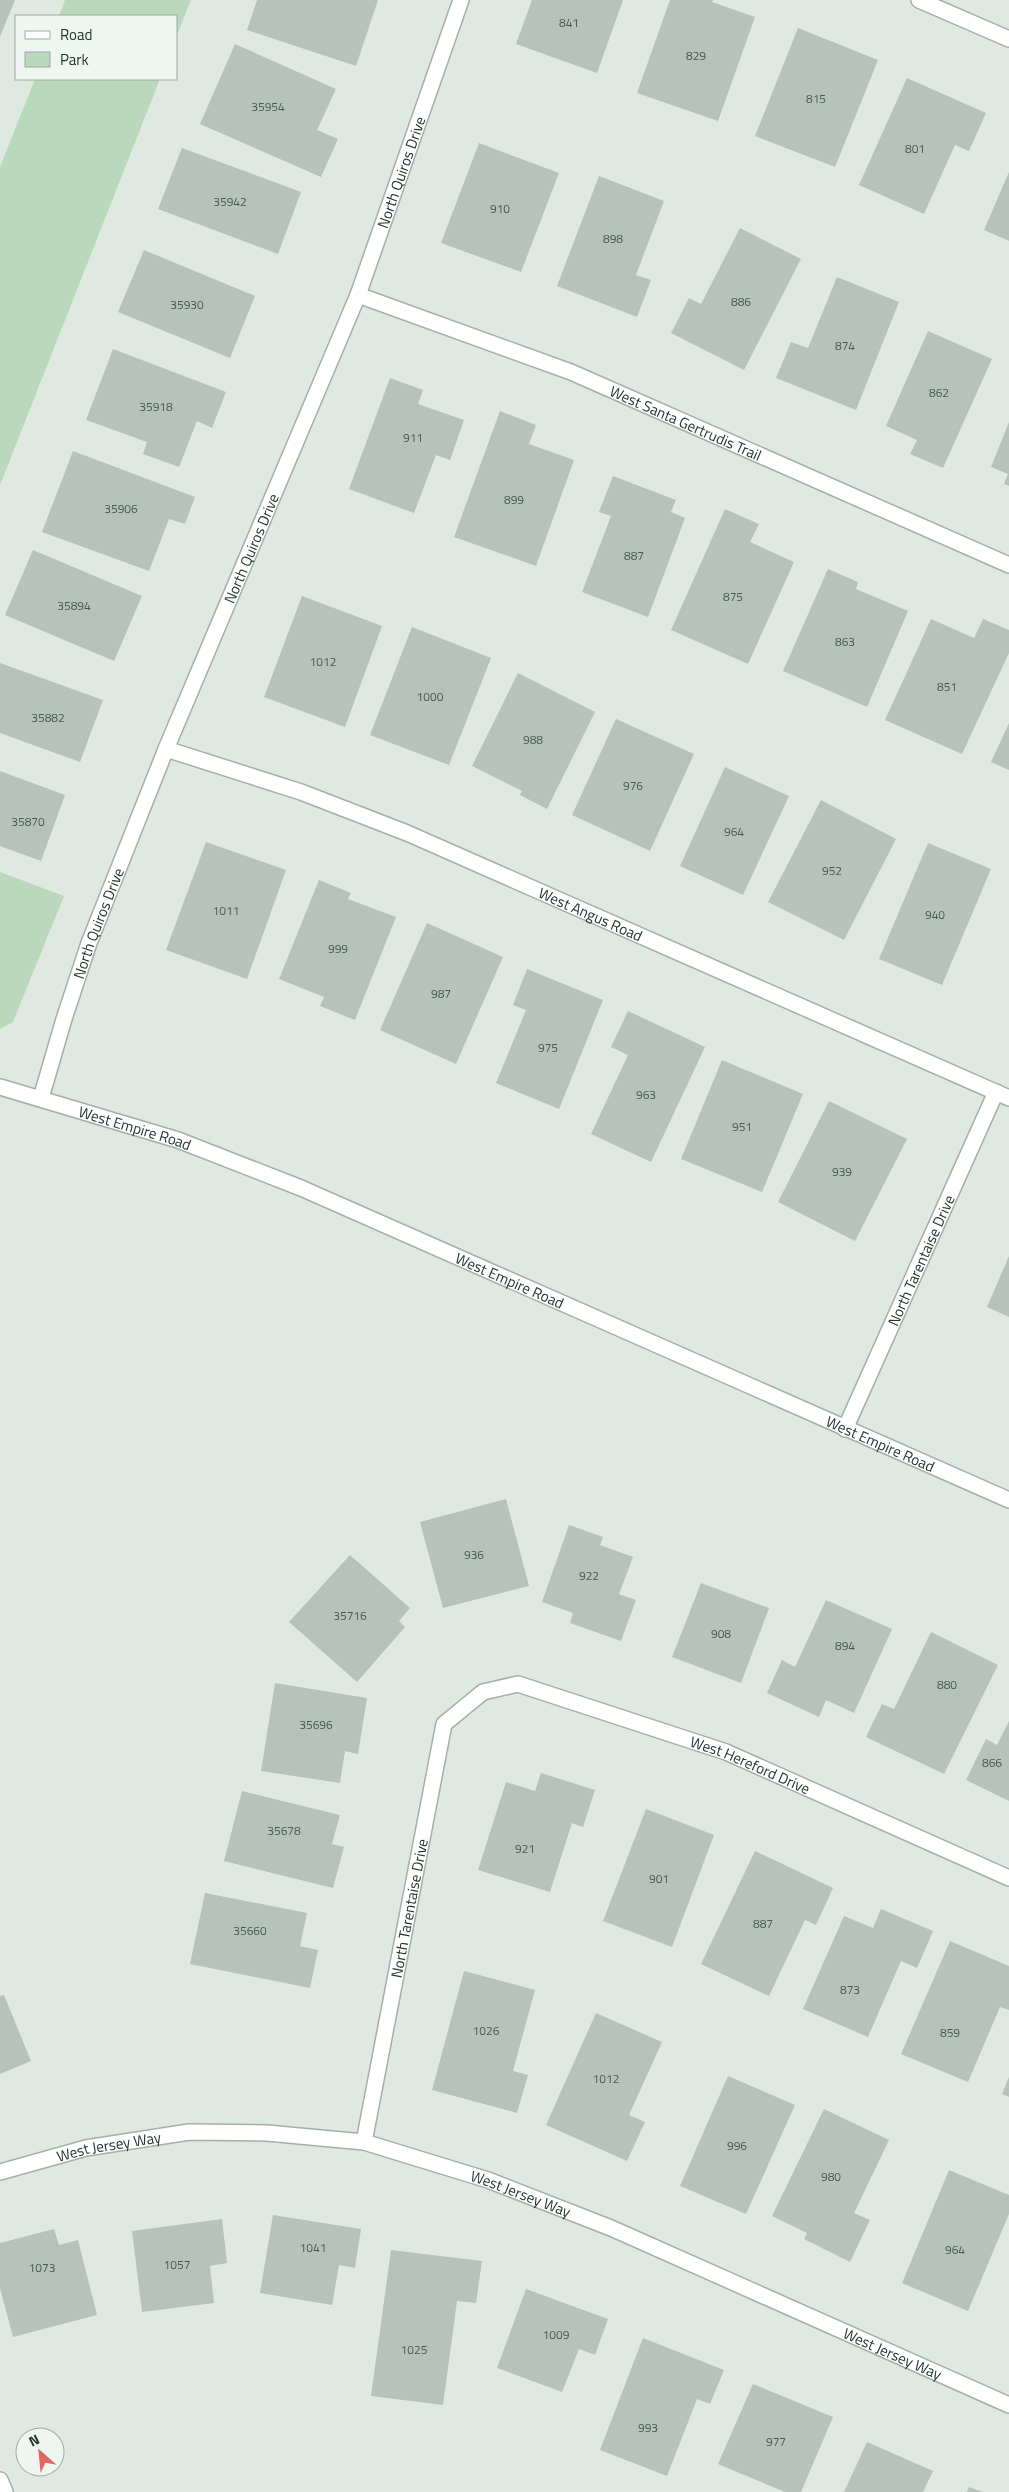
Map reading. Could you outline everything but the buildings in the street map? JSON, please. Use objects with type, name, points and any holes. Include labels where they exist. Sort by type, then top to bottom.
[{"type":"street","name":"North Quiros Drive","points":[[41,1098],[89,943],[166,749],[358,295],[461,0]]},
{"type":"street","points":[[920,0],[1009,39]]},
{"type":"street","name":"West Santa Gertrudis Trail","points":[[358,295],[571,372],[1009,565]]},
{"type":"street","name":"West Angus Road","points":[[166,749],[301,792],[407,833],[1003,1095]]},
{"type":"street","name":"West Empire Road","points":[[0,1088],[41,1098],[178,1140],[301,1188],[1009,1500]]},
{"type":"street","name":"North Tarentaise Drive","points":[[845,1429],[1003,1095]]},
{"type":"street","name":"West Hereford Drive","points":[[483,1692],[518,1684],[726,1752],[1009,1878]]},
{"type":"street","name":"North Tarentaise Drive","points":[[364,2142],[444,1724],[483,1692]]},
{"type":"street","name":"West Jersey Way","points":[[0,2172],[86,2148],[189,2132],[267,2133],[364,2142],[488,2180],[611,2228],[1009,2405]]},
{"type":"street","points":[[0,2480],[5,2492]]},
{"type":"green space","points":[[65,0],[191,0],[178,32],[178,15],[59,15]]},
{"type":"green space","points":[[35,80],[160,80],[0,485],[0,167]]},
{"type":"green space","points":[[0,872],[64,896],[13,1022],[0,1029]]}]
